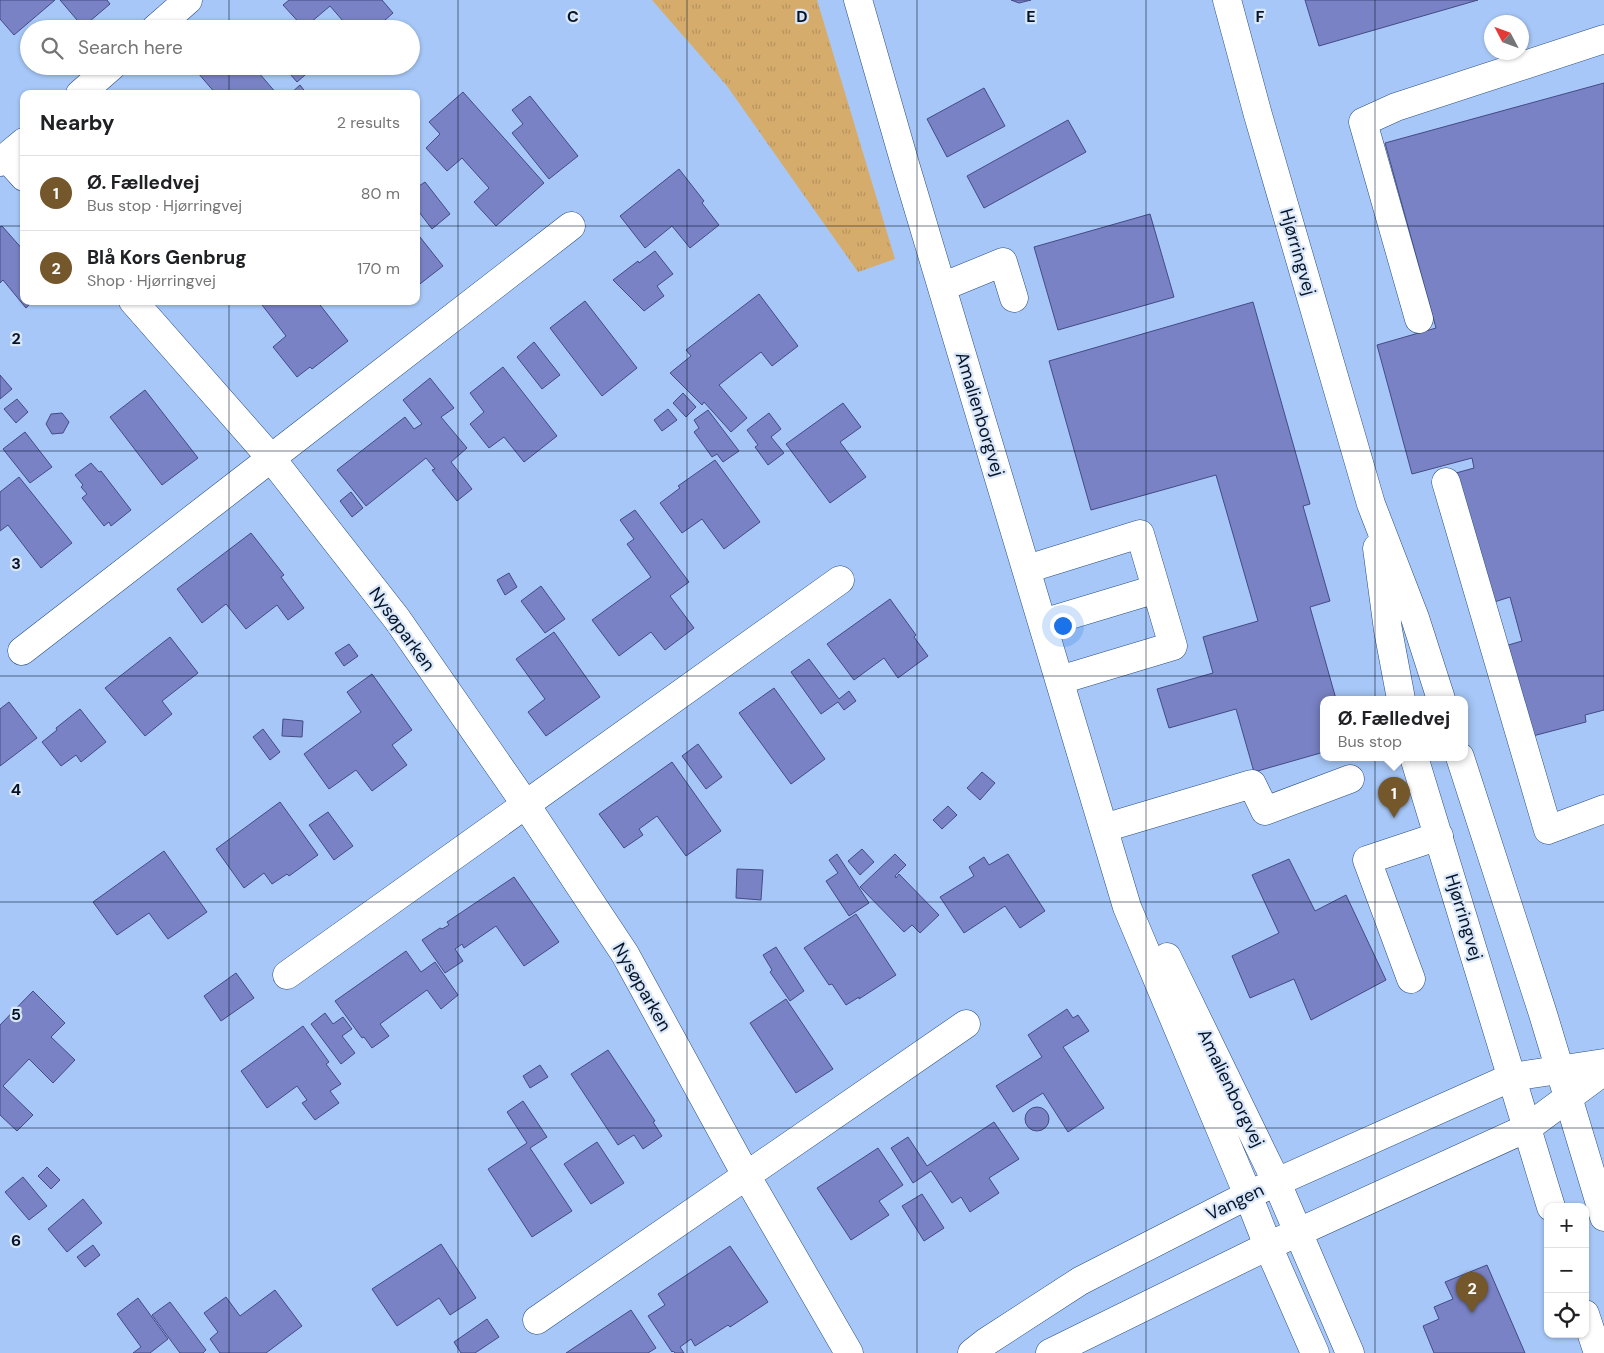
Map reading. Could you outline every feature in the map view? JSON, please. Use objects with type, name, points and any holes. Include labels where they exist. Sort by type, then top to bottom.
[{"type":"street","points":[[165,20],[188,0]]},
{"type":"street","name":"Amalienborgvej","points":[[858,0],[1128,907],[1268,1246],[1315,1353]]},
{"type":"street","name":"Hjørringvej","points":[[1227,0],[1258,115],[1372,504],[1415,618],[1440,696]]},
{"type":"street","points":[[1419,318],[1362,122],[1396,107],[1604,39]]},
{"type":"street","points":[[85,90],[102,75]]},
{"type":"street","points":[[22,651],[571,226]]},
{"type":"street","points":[[942,287],[1003,262],[1014,298]]},
{"type":"street","name":"Nysøparken","points":[[137,305],[271,458],[397,619],[526,805],[625,954],[746,1176],[849,1353]]},
{"type":"street","points":[[1446,482],[1548,830],[1604,809]]},
{"type":"street","name":"Hjørringvej","points":[[1372,504],[1388,630],[1400,696]]},
{"type":"street","points":[[1027,569],[1140,534],[1173,646],[1060,680]]},
{"type":"street","points":[[287,975],[840,580]]},
{"type":"street","points":[[1043,623],[1156,589]]},
{"type":"street","name":"Hjørringvej","points":[[1415,761],[1550,1203]]},
{"type":"street","points":[[1461,761],[1560,1070],[1604,1217]]},
{"type":"street","points":[[1104,828],[1252,784],[1265,811],[1350,779]]},
{"type":"street","name":"Amalienborgvej","points":[[1104,828],[1277,1183],[1350,1353]]},
{"type":"street","points":[[1411,979],[1368,860],[1439,836]]},
{"type":"street","points":[[536,1320],[966,1024]]},
{"type":"street","points":[[1512,1077],[1604,1063]]},
{"type":"street","points":[[1050,1353],[1268,1246],[1527,1128],[1604,1071]]},
{"type":"street","name":"Vangen","points":[[972,1353],[1080,1281],[1248,1195],[1512,1077]]},
{"type":"street","points":[[1589,1326],[1598,1353]]},
{"type":"green space","points":[[652,0],[817,0],[895,259],[858,272],[727,86]]},
{"type":"building","points":[[0,0],[55,0],[32,20],[20,20],[20,30],[14,35],[0,19]]},
{"type":"building","points":[[60,0],[107,0],[110,4],[91,20],[77,20]]},
{"type":"building","points":[[289,0],[382,0],[393,13],[385,20],[342,20],[330,6],[313,20],[297,20],[283,5]]},
{"type":"building","points":[[1011,0],[1031,0],[1019,3]]},
{"type":"building","points":[[1305,0],[1478,0],[1319,46]]},
{"type":"building","points":[[200,75],[261,75],[274,90],[213,90]]},
{"type":"building","points":[[291,75],[305,75],[297,82]]},
{"type":"building","points":[[1604,83],[1604,710],[1585,715],[1586,722],[1529,737],[1505,646],[1522,641],[1510,597],[1491,603],[1456,473],[1474,468],[1472,458],[1412,474],[1377,345],[1436,328],[1385,143]]},
{"type":"building","points":[[300,85],[304,90],[294,90]]},
{"type":"building","points":[[984,88],[1005,126],[947,157],[927,119]]},
{"type":"building","points":[[463,92],[544,183],[496,226],[474,202],[489,188],[462,158],[447,171],[426,148],[440,134],[429,122]]},
{"type":"building","points":[[530,96],[578,156],[549,179],[512,133],[523,124],[512,110]]},
{"type":"building","points":[[1068,120],[1086,152],[984,208],[967,176]]},
{"type":"building","points":[[679,169],[704,201],[702,203],[719,225],[690,248],[672,226],[645,248],[620,216]]},
{"type":"building","points":[[425,182],[450,214],[432,229],[420,213],[420,185]]},
{"type":"building","points":[[1150,214],[1174,297],[1058,330],[1034,247]]},
{"type":"building","points":[[2,226],[20,246],[20,301],[3,280],[0,283],[0,227]]},
{"type":"building","points":[[420,237],[443,266],[420,284]]},
{"type":"building","points":[[655,251],[673,274],[657,286],[664,296],[644,311],[613,280]]},
{"type":"building","points":[[759,294],[798,346],[772,366],[761,352],[719,385],[747,418],[731,432],[704,402],[702,405],[670,373],[691,356],[686,350]]},
{"type":"building","points":[[585,301],[637,368],[602,396],[550,328]]},
{"type":"building","points":[[1253,302],[1310,504],[1303,506],[1330,601],[1310,607],[1335,696],[1320,696],[1320,753],[1254,772],[1236,709],[1169,728],[1157,689],[1213,673],[1203,637],[1258,621],[1216,475],[1091,510],[1049,361]]},
{"type":"building","points":[[262,305],[320,305],[348,341],[312,369],[310,367],[297,377],[273,347],[286,336]]},
{"type":"building","points":[[534,342],[560,375],[542,389],[517,357]]},
{"type":"building","points":[[503,367],[557,436],[524,462],[504,437],[489,448],[470,424],[484,412],[470,393]]},
{"type":"building","points":[[0,375],[12,389],[0,399]]},
{"type":"building","points":[[430,378],[454,408],[441,417],[467,448],[451,462],[472,489],[457,501],[432,470],[435,469],[426,458],[366,506],[337,470],[405,417],[414,429],[422,424],[403,400]]},
{"type":"building","points":[[145,390],[198,458],[162,485],[110,417]]},
{"type":"building","points":[[683,393],[696,407],[686,417],[673,403]]},
{"type":"building","points":[[17,399],[28,412],[16,423],[4,409]]},
{"type":"building","points":[[843,403],[861,427],[840,442],[866,477],[830,503],[786,444]]},
{"type":"building","points":[[668,409],[677,420],[662,431],[654,420]]},
{"type":"building","points":[[708,410],[739,451],[723,462],[717,454],[712,457],[694,432],[699,428],[694,420]]},
{"type":"building","points":[[62,413],[69,422],[63,433],[52,434],[46,424],[51,414]]},
{"type":"building","points":[[769,413],[781,429],[771,437],[784,453],[768,465],[755,447],[758,445],[747,430]]},
{"type":"building","points":[[25,432],[52,467],[30,483],[3,449]]},
{"type":"building","points":[[715,460],[760,522],[724,549],[702,519],[682,533],[660,503],[680,488],[678,486]]},
{"type":"building","points":[[91,463],[99,472],[101,471],[131,510],[111,526],[109,522],[104,526],[82,498],[87,494],[75,475]]},
{"type":"building","points":[[19,477],[72,543],[41,568],[8,525],[0,531],[0,492]]},
{"type":"building","points":[[351,492],[363,508],[352,517],[340,501]]},
{"type":"building","points":[[635,510],[689,582],[670,596],[694,628],[665,650],[651,632],[619,656],[592,620],[651,577],[627,544],[634,539],[620,520]]},
{"type":"building","points":[[251,533],[284,575],[281,577],[304,608],[288,620],[277,605],[246,629],[226,604],[202,623],[177,589]]},
{"type":"building","points":[[509,573],[517,587],[505,595],[497,580]]},
{"type":"building","points":[[541,586],[565,619],[545,633],[521,601]]},
{"type":"building","points":[[890,599],[916,635],[914,637],[928,656],[898,678],[884,658],[854,680],[827,644]]},
{"type":"building","points":[[554,632],[600,697],[546,736],[528,712],[545,699],[516,659]]},
{"type":"building","points":[[170,637],[198,673],[162,701],[172,714],[145,736],[105,688]]},
{"type":"building","points":[[349,644],[358,656],[344,666],[335,653]]},
{"type":"building","points":[[809,659],[839,699],[849,691],[856,701],[844,710],[838,702],[821,714],[791,672]]},
{"type":"building","points":[[372,674],[412,730],[392,745],[407,765],[372,791],[356,770],[329,789],[304,754],[361,712],[347,692]]},
{"type":"building","points":[[774,688],[825,759],[791,784],[739,713]]},
{"type":"building","points":[[9,702],[37,738],[0,766],[0,709]]},
{"type":"building","points":[[80,709],[106,742],[81,762],[76,755],[61,766],[42,742]]},
{"type":"building","points":[[283,719],[303,721],[302,737],[282,736]]},
{"type":"building","points":[[263,729],[280,752],[270,760],[253,737]]},
{"type":"building","points":[[698,744],[722,777],[706,789],[682,756]]},
{"type":"building","points":[[672,762],[721,831],[686,856],[657,816],[639,829],[643,835],[624,848],[599,814]]},
{"type":"building","points":[[982,772],[995,783],[980,800],[967,788]]},
{"type":"building","points":[[280,802],[318,855],[289,876],[287,874],[272,884],[264,873],[244,888],[216,849]]},
{"type":"building","points":[[948,806],[957,815],[942,829],[933,820]]},
{"type":"building","points":[[328,812],[353,846],[334,860],[309,825]]},
{"type":"building","points":[[862,849],[874,862],[860,875],[848,861]]},
{"type":"building","points":[[164,851],[207,912],[168,939],[149,913],[117,935],[93,902]]},
{"type":"building","points":[[837,854],[869,903],[849,916],[826,881],[838,873],[829,860]]},
{"type":"building","points":[[895,854],[906,865],[895,876],[896,878],[899,874],[939,915],[920,933],[912,925],[904,932],[860,887]]},
{"type":"building","points":[[1008,854],[1045,911],[1020,928],[1005,906],[964,933],[940,897],[974,876],[969,867],[984,857],[989,865]]},
{"type":"building","points":[[1289,859],[1315,911],[1346,895],[1386,980],[1311,1020],[1294,979],[1250,998],[1232,956],[1279,933],[1252,875]]},
{"type":"building","points":[[737,869],[763,870],[761,900],[736,898]]},
{"type":"building","points":[[514,877],[559,942],[524,966],[496,926],[464,948],[462,944],[455,949],[463,961],[445,973],[422,940],[440,928],[442,929],[449,925],[447,922]]},
{"type":"building","points":[[856,914],[896,975],[859,999],[859,997],[846,1005],[832,984],[829,985],[804,948]]},
{"type":"building","points":[[776,947],[804,991],[790,1001],[770,972],[772,970],[763,955]]},
{"type":"building","points":[[406,951],[421,972],[435,962],[458,995],[441,1009],[427,990],[380,1024],[389,1036],[372,1048],[364,1037],[362,1038],[335,1001]]},
{"type":"building","points":[[236,973],[254,998],[221,1021],[204,996]]},
{"type":"building","points":[[33,991],[65,1023],[51,1037],[75,1060],[53,1083],[29,1059],[3,1086],[33,1115],[17,1131],[0,1115],[0,1025]]},
{"type":"building","points":[[786,999],[833,1069],[796,1093],[750,1023]]},
{"type":"building","points":[[1067,1009],[1073,1018],[1078,1015],[1089,1031],[1063,1047],[1104,1108],[1068,1132],[1043,1093],[1013,1112],[996,1086],[1042,1057],[1028,1035]]},
{"type":"building","points":[[325,1013],[333,1024],[343,1017],[352,1029],[342,1036],[355,1053],[341,1064],[311,1024]]},
{"type":"building","points":[[303,1026],[329,1062],[326,1064],[341,1084],[330,1091],[339,1103],[315,1120],[302,1103],[307,1100],[297,1086],[267,1108],[241,1071]]},
{"type":"building","points":[[608,1050],[655,1121],[653,1122],[662,1136],[643,1149],[634,1135],[618,1145],[571,1074]]},
{"type":"building","points":[[540,1065],[548,1077],[530,1088],[523,1076]]},
{"type":"building","points":[[523,1101],[547,1137],[530,1148],[572,1211],[532,1237],[488,1169],[527,1143],[507,1112]]},
{"type":"building","points":[[1037,1107],[1042,1108],[1048,1114],[1048,1124],[1042,1130],[1037,1131],[1032,1130],[1026,1124],[1025,1119],[1026,1114],[1032,1108]]},
{"type":"building","points":[[994,1122],[1019,1159],[989,1178],[999,1193],[970,1212],[961,1197],[952,1203],[931,1171],[913,1183],[891,1148],[908,1137],[927,1166]]},
{"type":"building","points":[[597,1142],[624,1183],[591,1204],[564,1164]]},
{"type":"building","points":[[878,1148],[903,1185],[879,1201],[889,1215],[851,1240],[817,1188]]},
{"type":"building","points":[[47,1167],[60,1180],[51,1189],[38,1176]]},
{"type":"building","points":[[23,1177],[47,1206],[29,1220],[5,1192]]},
{"type":"building","points":[[922,1194],[944,1228],[924,1241],[902,1206]]},
{"type":"building","points":[[83,1199],[102,1223],[67,1252],[48,1229]]},
{"type":"building","points":[[441,1244],[476,1298],[450,1315],[439,1298],[397,1326],[372,1289]]},
{"type":"building","points":[[93,1245],[100,1255],[85,1267],[77,1257]]},
{"type":"building","points":[[730,1246],[768,1302],[730,1327],[728,1325],[695,1346],[691,1339],[680,1347],[684,1353],[672,1352],[648,1316],[665,1305],[658,1294]]},
{"type":"building","points":[[1487,1265],[1525,1353],[1434,1353],[1423,1326],[1439,1319],[1434,1307],[1453,1299],[1445,1282]]},
{"type":"building","points":[[275,1290],[302,1326],[266,1353],[220,1353],[210,1339],[218,1332],[204,1313],[226,1297],[240,1316]]},
{"type":"building","points":[[138,1298],[168,1339],[150,1353],[133,1353],[141,1347],[117,1314]]},
{"type":"building","points":[[170,1302],[206,1350],[203,1353],[180,1353],[152,1315]]},
{"type":"building","points":[[631,1310],[656,1348],[648,1353],[566,1353]]},
{"type":"building","points":[[487,1319],[499,1337],[475,1353],[461,1353],[454,1342]]},
{"type":"place","name":"Ø. Fælledvej","points":[[1394,818]]},
{"type":"place","name":"Blå Kors Genbrug","points":[[1472,1313]]}]
